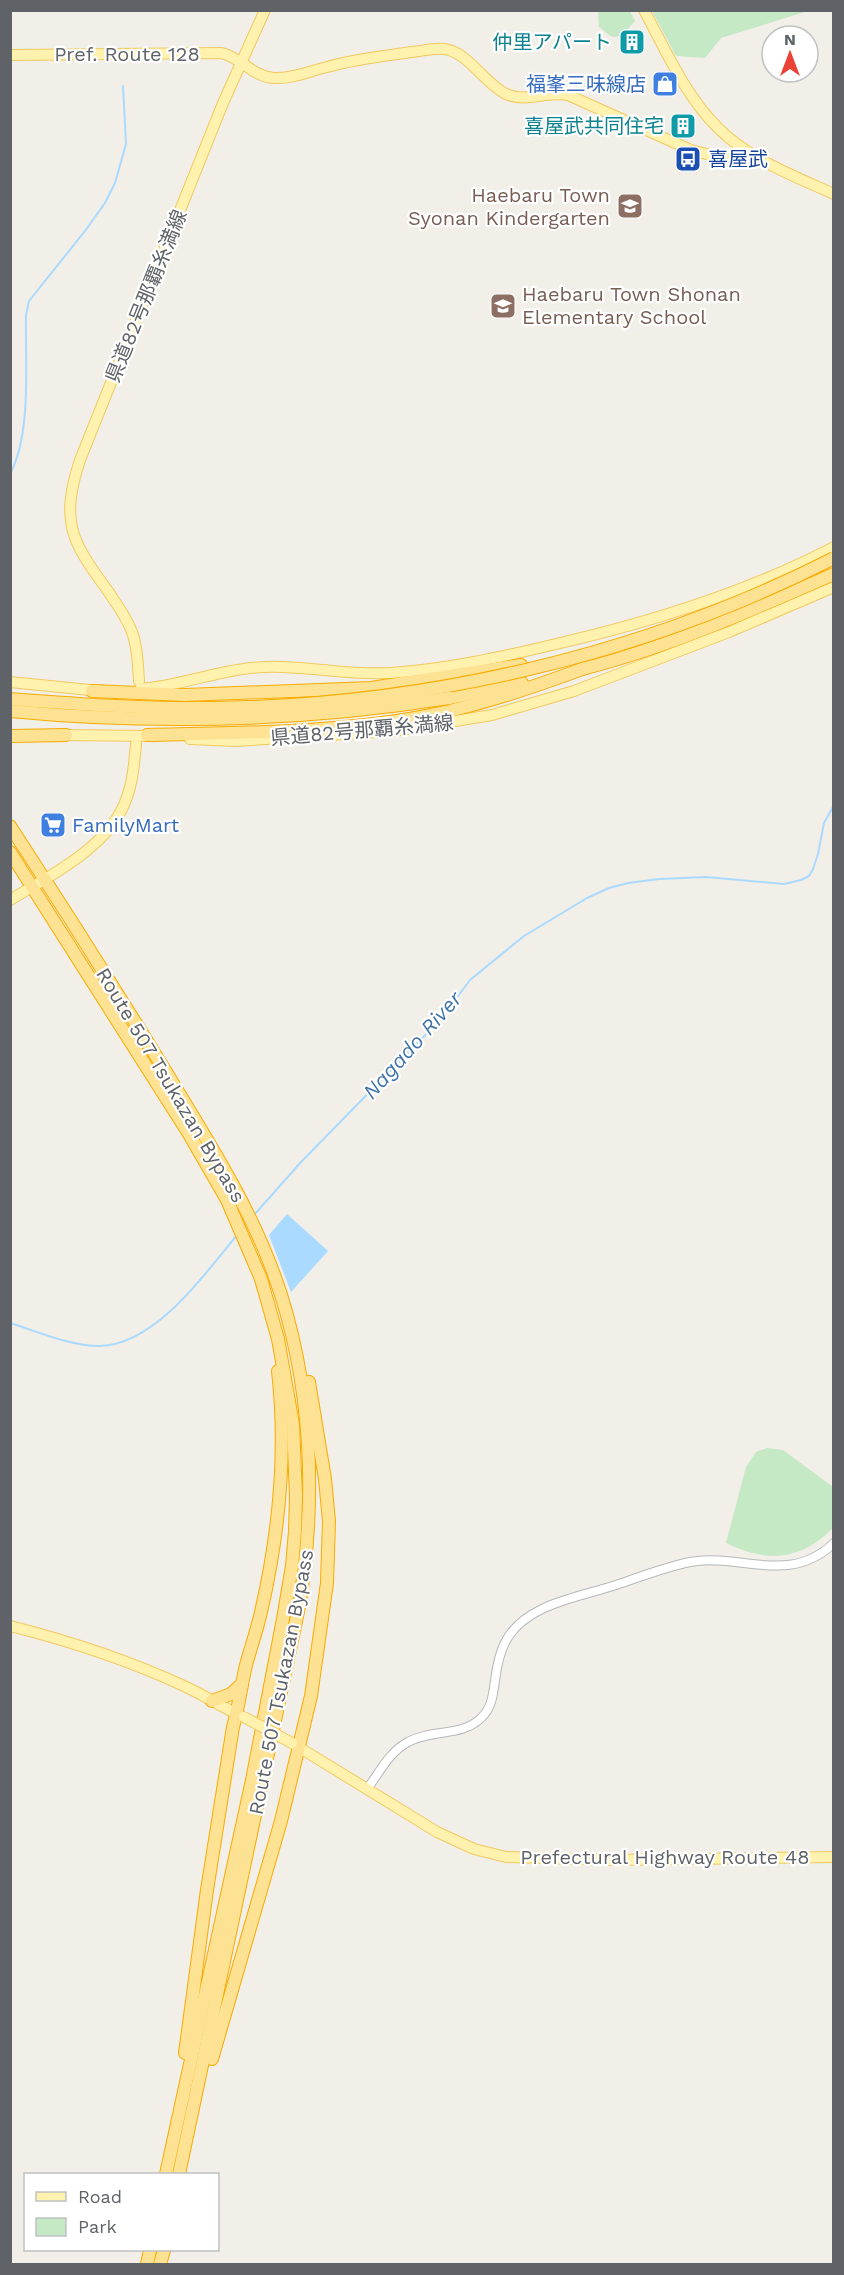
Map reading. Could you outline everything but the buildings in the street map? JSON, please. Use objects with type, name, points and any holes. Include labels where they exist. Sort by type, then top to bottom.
[{"type":"highway","points":[[10,699],[121,706],[209,708],[341,701],[447,686],[580,655],[649,636],[710,613],[834,558]]},
{"type":"highway","points":[[10,711],[120,719],[210,720],[294,717],[395,707],[449,698],[500,689],[652,648],[714,625],[834,573]]},
{"type":"highway","points":[[92,691],[211,694],[371,688],[580,655]]},
{"type":"highway","points":[[147,735],[236,733],[361,725],[420,717],[513,694],[588,667]]},
{"type":"highway","points":[[10,736],[66,735]]},
{"type":"highway","name":"Route 507 Tsukazan Bypass","points":[[10,826],[199,1125],[253,1224],[274,1274],[286,1313],[295,1349],[307,1421],[310,1491],[307,1557],[299,1607],[242,1884],[177,2167]]},
{"type":"highway","name":"Route 507 Tsukazan Bypass","points":[[10,852],[189,1134],[239,1226],[261,1279],[284,1367],[294,1424],[296,1496],[292,1566],[177,2167]]},
{"type":"highway","points":[[177,2167],[207,1890],[241,1716],[242,1684],[270,1569],[278,1509],[281,1409],[271,1322]]},
{"type":"highway","points":[[177,2167],[260,1894],[296,1745],[311,1696],[327,1584],[329,1521],[312,1396],[303,1358],[295,1349]]},
{"type":"highway","points":[[212,1701],[231,1694],[242,1684]]},
{"type":"main road","name":"県道82号那覇糸満線","points":[[139,681],[138,653],[129,624],[90,569],[72,534],[71,488],[80,460],[241,62],[265,10]]},
{"type":"main road","points":[[644,10],[673,65],[700,107],[718,129],[757,156],[834,194]]},
{"type":"main road","name":"Pref. Route 128","points":[[10,55],[221,53],[230,55],[259,75],[277,78],[371,57],[446,49],[468,62],[497,89],[515,97],[529,98],[548,93],[568,95],[692,150],[711,156],[735,159],[749,159],[757,156]]},
{"type":"main road","points":[[10,681],[92,691],[160,687],[250,668],[295,667],[389,673],[426,670],[522,653],[629,627],[700,606],[834,546]]},
{"type":"main road","name":"県道82号那覇糸満線","points":[[10,730],[66,735],[147,735],[191,739],[248,740],[394,731],[492,715],[585,687],[729,632],[834,587]]},
{"type":"main road","points":[[10,900],[45,880],[89,848],[114,823],[127,796],[136,744]]},
{"type":"main road","name":"Prefectural Highway Route 48","points":[[10,1626],[75,1643],[123,1660],[212,1701],[296,1745],[449,1838],[474,1849],[506,1857],[612,1860],[834,1857]]},
{"type":"street","points":[[367,1789],[389,1757],[409,1741],[431,1733],[464,1728],[482,1718],[490,1707],[501,1647],[505,1640],[530,1616],[571,1599],[691,1562],[713,1561],[777,1567],[796,1565],[814,1558],[834,1544]]},
{"type":"green space","points":[[598,10],[630,11],[635,21],[621,35],[614,37],[599,27]]},
{"type":"green space","points":[[652,11],[808,11],[760,24],[721,38],[705,58],[676,56]]},
{"type":"green space","points":[[767,1448],[783,1450],[833,1487],[833,1528],[821,1539],[795,1553],[769,1556],[755,1554],[726,1543],[746,1467],[756,1452]]},
{"type":"water","points":[[287,1214],[328,1251],[291,1292],[269,1235]]},
{"type":"waterway","points":[[10,474],[22,438],[26,397],[26,315],[29,301],[85,231],[105,203],[115,183],[126,144],[123,86]]},
{"type":"waterway","name":"Nagado River","points":[[254,1215],[301,1162],[440,1020],[470,980],[524,936],[587,898],[609,888],[628,883],[706,877],[784,884],[801,880],[809,876],[813,869],[824,823],[834,805]]},
{"type":"waterway","name":"Nagado River","points":[[10,1323],[77,1344],[100,1346],[120,1343],[140,1334],[177,1305],[237,1235]]},
{"type":"place","name":"仲里アパート","points":[[632,42]]},
{"type":"place","name":"福峯三味線店","points":[[665,84]]},
{"type":"place","name":"喜屋武共同住宅","points":[[683,126]]},
{"type":"place","name":"喜屋武","points":[[688,159]]},
{"type":"place","name":"Haebaru Town Syonan Kindergarten","points":[[630,206]]},
{"type":"place","name":"Haebaru Town Shonan Elementary School","points":[[503,306]]},
{"type":"place","name":"FamilyMart","points":[[53,825]]}]
